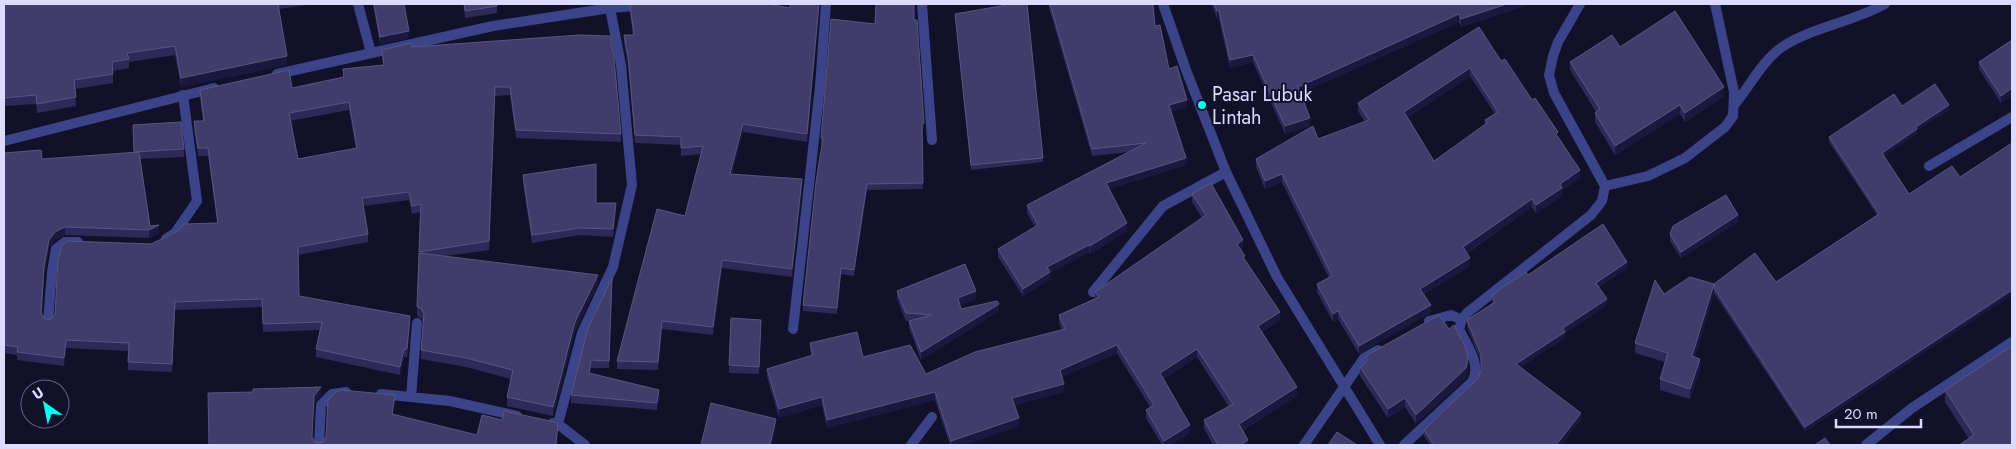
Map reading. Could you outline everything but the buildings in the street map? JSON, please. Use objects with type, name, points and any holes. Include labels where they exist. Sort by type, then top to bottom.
[{"type":"street","points":[[358,4],[371,53]]},
{"type":"street","points":[[268,76],[493,26],[610,8],[660,4]]},
{"type":"street","points":[[792,329],[820,86],[826,4]]},
{"type":"street","points":[[922,4],[932,140]]},
{"type":"street","points":[[1163,4],[1186,70],[1226,172],[1277,278],[1380,445]]},
{"type":"street","points":[[1404,445],[1472,382],[1476,376],[1475,360],[1460,329],[1462,320],[1467,313],[1591,214],[1602,201],[1605,186],[1554,93],[1549,75],[1552,56],[1558,42],[1580,4]]},
{"type":"street","points":[[1605,186],[1648,176],[1686,158],[1725,127],[1733,116],[1735,104],[1724,36],[1715,4]]},
{"type":"street","points":[[1735,104],[1766,62],[1781,48],[1800,38],[1851,20],[1885,4]]},
{"type":"street","points":[[558,424],[582,332],[613,267],[632,185],[621,65],[610,8]]},
{"type":"street","points":[[4,141],[221,86]]},
{"type":"street","points":[[159,242],[175,233],[197,201],[183,95]]},
{"type":"street","points":[[1929,166],[2012,117]]},
{"type":"street","points":[[1093,292],[1163,206],[1226,172]]},
{"type":"street","points":[[48,322],[56,249],[65,242],[84,242]]},
{"type":"street","points":[[1416,329],[1433,319],[1451,316],[1462,320]]},
{"type":"street","points":[[411,397],[417,323]]},
{"type":"street","points":[[1866,445],[1912,408],[2012,342]]},
{"type":"street","points":[[1304,445],[1364,358],[1390,344]]},
{"type":"street","points":[[319,445],[321,405],[332,394],[340,391],[450,401],[525,417]]},
{"type":"street","points":[[911,445],[932,417]]},
{"type":"street","points":[[542,421],[558,424],[585,445]]},
{"type":"place","name":"Pasar Lubuk Lintah","points":[[1202,105]]}]
